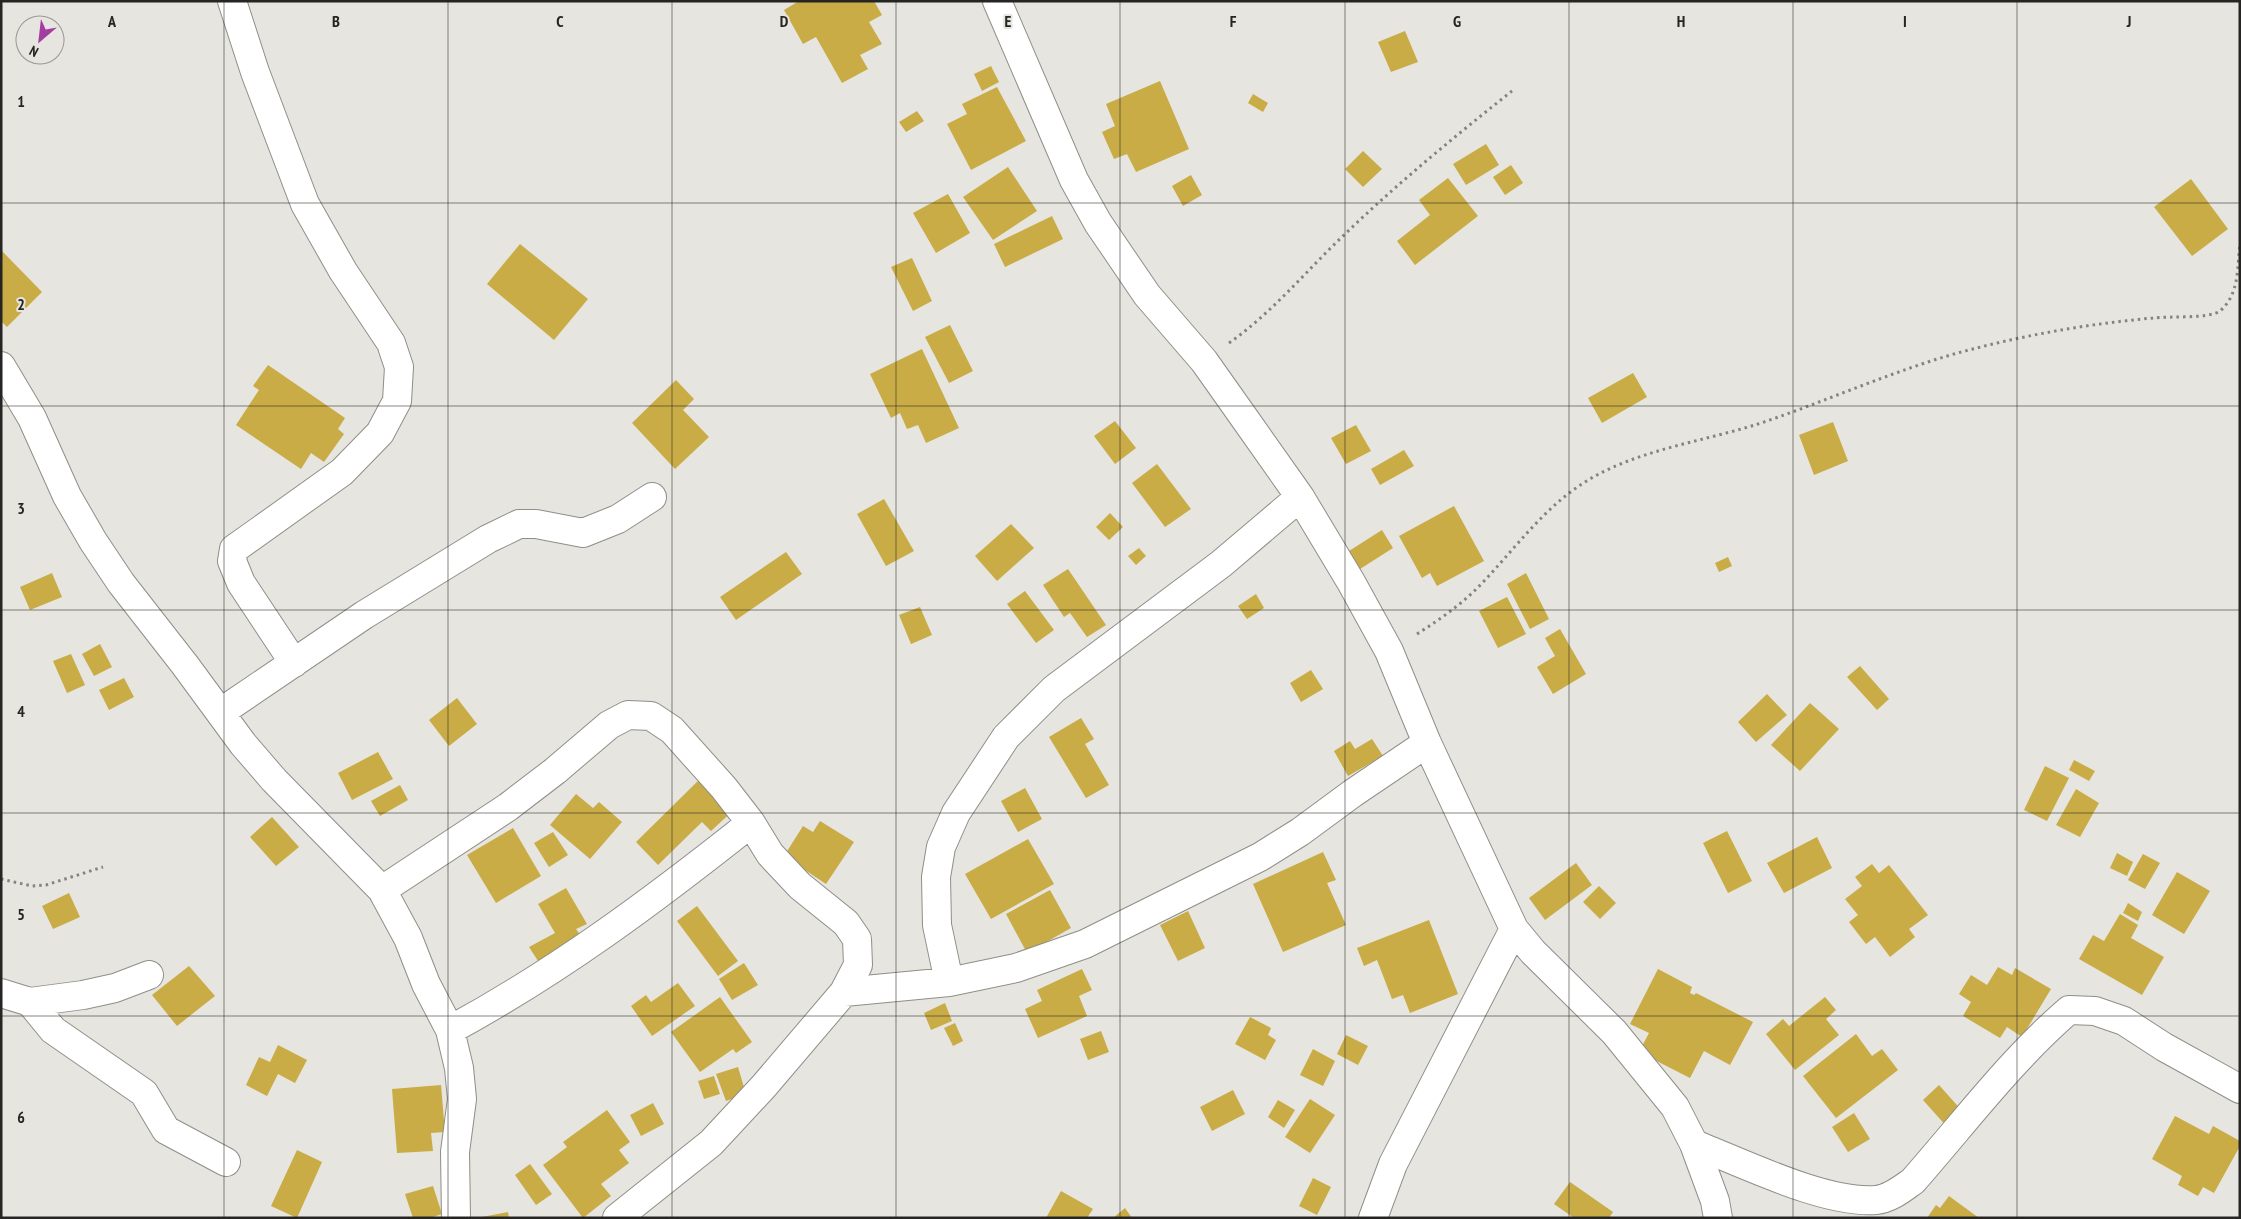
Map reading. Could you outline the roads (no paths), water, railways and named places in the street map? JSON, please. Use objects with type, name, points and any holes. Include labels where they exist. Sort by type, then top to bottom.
[{"type":"street","points":[[232,1],[255,72],[305,204],[343,271],[391,343],[399,368],[396,401],[380,433],[342,472],[234,549],[232,561],[241,583],[294,663]]},
{"type":"street","points":[[997,1],[1074,180],[1098,223],[1147,295],[1204,361],[1300,497],[1351,582],[1389,651],[1427,743],[1514,929],[1533,952],[1614,1032],[1675,1108],[1694,1144],[1715,1201],[1718,1218]]},
{"type":"street","points":[[1,366],[32,418],[67,496],[93,541],[121,583],[221,712],[243,744],[274,780],[382,890],[408,938],[426,984],[450,1030],[460,1068],[462,1099],[455,1152],[456,1218]]},
{"type":"street","points":[[221,712],[364,615],[488,538],[519,524],[536,524],[583,533],[618,519],[652,497]]},
{"type":"street","points":[[949,982],[937,925],[936,877],[941,847],[956,813],[1006,737],[1054,690],[1221,564],[1300,497]]},
{"type":"street","points":[[382,890],[508,807],[555,771],[609,725],[628,714],[651,716],[672,730],[724,788],[751,824],[770,854],[807,892],[846,923],[857,939],[858,965],[844,992],[764,1086],[711,1143],[617,1218]]},
{"type":"street","points":[[844,992],[949,982],[1016,968],[1085,944],[1260,857],[1300,832],[1427,743]]},
{"type":"street","points":[[450,1030],[510,997],[563,964],[640,909],[751,824]]},
{"type":"street","points":[[1373,1218],[1393,1164],[1514,929]]},
{"type":"street","points":[[1,993],[30,1002],[84,995],[115,988],[149,975]]},
{"type":"street","points":[[30,1002],[53,1030],[144,1093],[166,1130],[226,1162]]},
{"type":"street","points":[[1694,1144],[1801,1186],[1838,1198],[1878,1200],[1898,1192],[1913,1181],[2026,1051],[2069,1010],[2095,1011],[2124,1021],[2164,1047],[2240,1089]]}]
